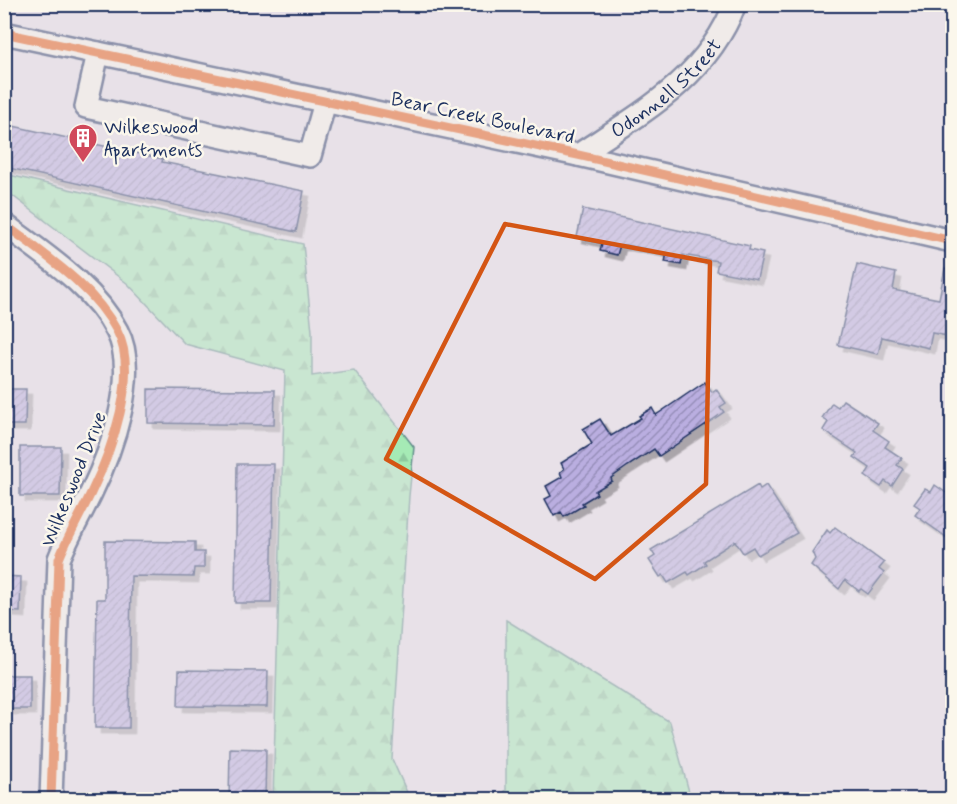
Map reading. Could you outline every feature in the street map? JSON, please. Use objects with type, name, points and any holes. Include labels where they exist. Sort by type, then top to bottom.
[{"type":"street","name":"Odonnell Street","points":[[578,155],[674,91],[702,62],[727,26],[735,4]]},
{"type":"street","name":"Bear Creek Boulevard","points":[[4,33],[578,155],[952,241]]},
{"type":"street","points":[[98,53],[86,107],[310,156],[325,102]]},
{"type":"street","name":"Wilkeswood Drive","points":[[4,224],[79,285],[102,307],[118,331],[126,353],[118,424],[92,492],[69,533],[59,559],[51,800]]},
{"type":"highlighted area","points":[[505,224],[710,262],[706,484],[595,579],[386,459]]},
{"type":"green space","points":[[5,174],[303,244],[312,331],[312,376],[354,370],[414,447],[392,759],[410,799],[273,799],[285,371],[185,344],[128,284],[5,190]]},
{"type":"green space","points":[[506,620],[670,722],[691,799],[499,799],[506,790]]},
{"type":"building","points":[[4,124],[163,159],[162,162],[304,191],[296,232],[4,167]]},
{"type":"building","points":[[583,209],[750,246],[749,250],[763,253],[757,279],[716,271],[718,261],[683,255],[681,265],[665,262],[667,253],[626,245],[620,245],[617,255],[600,251],[602,243],[577,237]]},
{"type":"building","points":[[857,264],[896,273],[893,290],[939,299],[945,268],[952,269],[952,337],[932,333],[929,348],[882,337],[878,354],[838,345]]},
{"type":"building","points":[[705,382],[712,392],[716,389],[726,403],[720,407],[724,412],[659,456],[654,449],[628,466],[611,478],[612,481],[595,491],[597,494],[582,503],[584,505],[564,517],[561,512],[554,516],[545,499],[551,496],[546,486],[562,477],[560,472],[564,469],[561,463],[592,444],[583,429],[600,419],[611,436],[641,418],[639,416],[652,408],[656,415]]},
{"type":"building","points":[[4,389],[26,389],[25,425],[4,425]]},
{"type":"building","points":[[148,389],[275,390],[274,425],[148,423]]},
{"type":"building","points":[[843,400],[878,423],[873,430],[889,441],[885,447],[902,458],[897,465],[903,469],[892,486],[885,481],[881,487],[865,476],[870,468],[854,457],[857,453],[823,430],[828,422],[822,418],[832,403],[838,407]]},
{"type":"building","points":[[20,447],[61,447],[60,496],[20,496]]},
{"type":"building","points":[[237,464],[274,464],[271,603],[235,603]]},
{"type":"building","points":[[758,485],[760,489],[766,485],[797,533],[758,555],[753,547],[743,553],[735,541],[704,561],[706,564],[689,575],[687,572],[668,583],[663,575],[660,577],[649,560],[655,556],[651,550]]},
{"type":"building","points":[[935,485],[952,497],[952,541],[915,515],[920,508],[914,504],[925,489],[931,492]]},
{"type":"building","points":[[835,527],[884,563],[879,569],[884,573],[868,594],[861,589],[859,591],[845,580],[839,589],[811,565],[815,559],[812,552],[827,530],[830,533]]},
{"type":"building","points":[[105,541],[195,542],[195,552],[204,552],[204,568],[194,568],[193,577],[131,576],[129,728],[95,728],[97,599],[105,599]]},
{"type":"building","points":[[4,576],[21,577],[20,612],[4,611]]},
{"type":"building","points":[[179,670],[268,671],[267,707],[178,706]]},
{"type":"building","points":[[4,675],[30,675],[30,709],[4,709]]},
{"type":"building","points":[[230,748],[266,749],[265,800],[229,800]]},
{"type":"cycle path","points":[[4,33],[578,155],[952,241]]},
{"type":"cycle path","points":[[4,224],[51,259],[95,300],[117,331],[123,349],[125,369],[120,413],[107,456],[59,559],[51,800]]},
{"type":"place","name":"Wilkeswood Apartments","points":[[83,164]]}]
